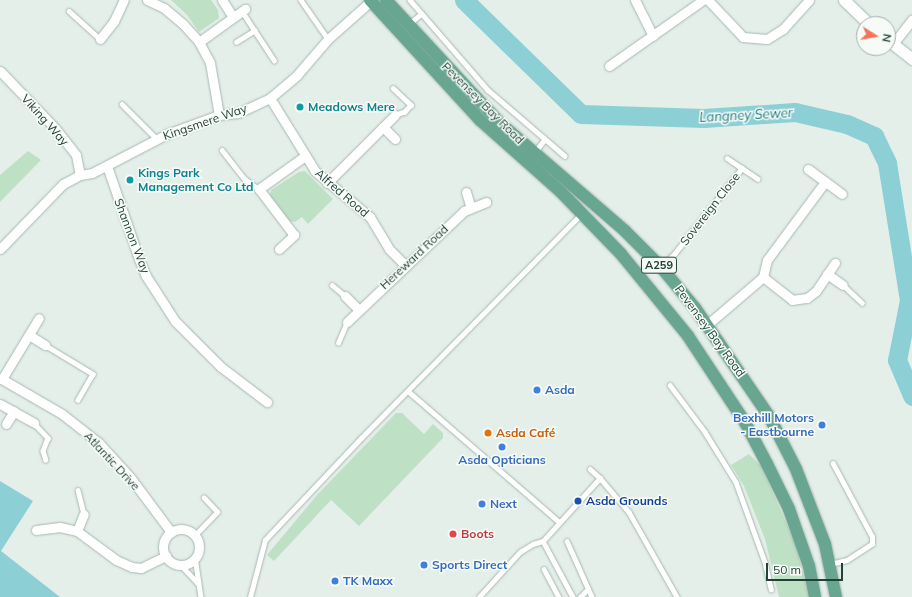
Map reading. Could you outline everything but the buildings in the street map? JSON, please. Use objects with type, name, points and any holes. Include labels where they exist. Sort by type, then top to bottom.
[{"type":"main road","name":"Pevensey Bay Road","points":[[370,0],[480,120],[582,213],[657,295],[688,336],[746,424],[789,509],[809,566],[815,597]]},
{"type":"main road","name":"Pevensey Bay Road","points":[[386,0],[469,91],[534,153],[626,231],[661,267],[708,324],[772,420],[812,508],[830,564],[836,597]]},
{"type":"street","points":[[100,39],[114,21],[124,0]]},
{"type":"street","points":[[147,0],[164,8],[184,24],[199,42],[210,63],[219,115]]},
{"type":"street","points":[[222,0],[233,17]]},
{"type":"street","name":"Kingsmere Way","points":[[0,249],[63,184],[80,175],[92,174],[157,139],[219,115],[238,113],[270,98],[297,76],[328,39],[370,0]]},
{"type":"street","points":[[635,0],[653,36]]},
{"type":"street","points":[[609,66],[703,0]]},
{"type":"street","points":[[708,0],[743,37],[767,39],[783,29],[809,0]]},
{"type":"street","points":[[844,0],[861,16]]},
{"type":"street","points":[[199,42],[243,10]]},
{"type":"street","points":[[896,36],[912,20]]},
{"type":"street","points":[[896,47],[912,59]]},
{"type":"street","name":"Viking Way","points":[[0,71],[55,128],[76,156],[80,175]]},
{"type":"street","name":"Alfred Road","points":[[270,98],[305,156],[328,183],[370,217],[389,249],[405,265]]},
{"type":"street","points":[[328,183],[395,115]]},
{"type":"street","points":[[383,127],[395,139]]},
{"type":"street","points":[[279,249],[294,235],[259,189],[305,156]]},
{"type":"street","name":"Shannon Way","points":[[108,166],[146,276],[175,321],[221,367],[267,402]]},
{"type":"street","points":[[808,169],[842,194]]},
{"type":"street","points":[[708,324],[763,277],[767,260],[825,182]]},
{"type":"street","points":[[466,192],[471,208]]},
{"type":"street","name":"Hereward Road","points":[[347,322],[405,265],[464,211],[486,202]]},
{"type":"street","points":[[763,277],[792,300],[806,298],[835,263]]},
{"type":"street","points":[[827,274],[843,285]]},
{"type":"street","points":[[345,296],[359,310]]},
{"type":"street","points":[[1,378],[39,318]]},
{"type":"street","points":[[29,335],[45,345]]},
{"type":"street","name":"Atlantic Drive","points":[[1,378],[62,414],[99,443],[130,477],[171,532]]},
{"type":"street","points":[[0,404],[34,423]]},
{"type":"street","points":[[6,424],[14,411]]},
{"type":"street","points":[[77,531],[84,514]]},
{"type":"street","points":[[36,530],[60,528],[77,531],[116,560],[132,567],[141,568],[166,556]]},
{"type":"street","points":[[186,530],[195,535],[199,546],[196,557],[181,565],[175,564],[166,556],[163,546],[171,532],[186,530]]},
{"type":"lane","points":[[301,0],[328,39]]},
{"type":"lane","points":[[410,0],[488,90],[544,140],[565,156]]},
{"type":"lane","points":[[243,10],[274,60]]},
{"type":"lane","points":[[69,11],[100,39]]},
{"type":"lane","points":[[408,25],[421,14]]},
{"type":"lane","points":[[236,42],[255,30]]},
{"type":"lane","points":[[393,88],[411,105],[404,112],[395,115]]},
{"type":"lane","points":[[122,104],[157,139]]},
{"type":"lane","points":[[534,153],[544,140]]},
{"type":"lane","points":[[222,150],[245,179],[259,189]]},
{"type":"lane","name":"Sovereign Close","points":[[727,158],[758,179]]},
{"type":"lane","name":"Sovereign Close","points":[[661,267],[679,248],[742,168]]},
{"type":"lane","points":[[250,597],[265,540],[582,213]]},
{"type":"lane","points":[[332,285],[345,296]]},
{"type":"lane","points":[[843,285],[862,303]]},
{"type":"lane","points":[[338,343],[347,322]]},
{"type":"lane","points":[[45,345],[93,374],[78,400]]},
{"type":"lane","points":[[670,385],[705,432],[736,482],[765,562],[771,589]]},
{"type":"lane","points":[[408,391],[559,522]]},
{"type":"lane","points":[[34,423],[48,438],[43,451],[46,460]]},
{"type":"lane","points":[[830,564],[847,560],[872,544],[872,537],[833,464]]},
{"type":"lane","points":[[590,468],[629,512],[677,597]]},
{"type":"lane","points":[[479,597],[520,552],[533,544],[542,542],[600,478]]},
{"type":"lane","points":[[78,490],[84,514]]},
{"type":"lane","points":[[195,535],[217,512],[204,498]]},
{"type":"lane","points":[[567,540],[592,597]]},
{"type":"lane","points":[[542,542],[573,597]]},
{"type":"lane","points":[[196,557],[201,597]]},
{"type":"lane","points":[[181,565],[198,582]]},
{"type":"lane","points":[[544,569],[559,597]]},
{"type":"lane","points":[[580,597],[588,589]]},
{"type":"green space","points":[[171,0],[211,0],[218,10],[219,18],[199,32],[187,15]]},
{"type":"green space","points":[[28,151],[41,160],[0,202],[0,175]]},
{"type":"green space","points":[[305,171],[333,199],[308,224],[302,217],[295,222],[289,221],[270,195],[271,190],[299,172]]},
{"type":"green space","points":[[396,413],[402,413],[424,434],[433,424],[443,433],[443,438],[359,526],[331,500],[274,561],[267,555],[317,495]]},
{"type":"green space","points":[[749,454],[761,466],[795,543],[809,597],[779,597],[765,539],[744,486],[731,465]]},
{"type":"water","points":[[0,481],[33,501],[1,551],[60,597],[0,597]]},
{"type":"waterway","name":"Langney Sewer","points":[[464,0],[581,114],[704,118],[795,112],[847,124],[874,136],[887,163],[909,300],[897,360],[912,396]]},
{"type":"place","name":"Meadows Mere","points":[[300,107]]},
{"type":"place","name":"Kings Park Management Co Ltd","points":[[130,180]]},
{"type":"place","name":"Asda","points":[[537,390]]},
{"type":"place","name":"Bexhill Motors - Eastbourne","points":[[822,425]]},
{"type":"place","name":"Asda Café","points":[[488,433]]},
{"type":"place","name":"Asda Opticians","points":[[502,447]]},
{"type":"place","name":"Asda Grounds","points":[[578,501]]},
{"type":"place","name":"Next","points":[[482,504]]},
{"type":"place","name":"Boots","points":[[453,534]]},
{"type":"place","name":"Sports Direct","points":[[424,565]]},
{"type":"place","name":"TK Maxx","points":[[335,581]]}]
